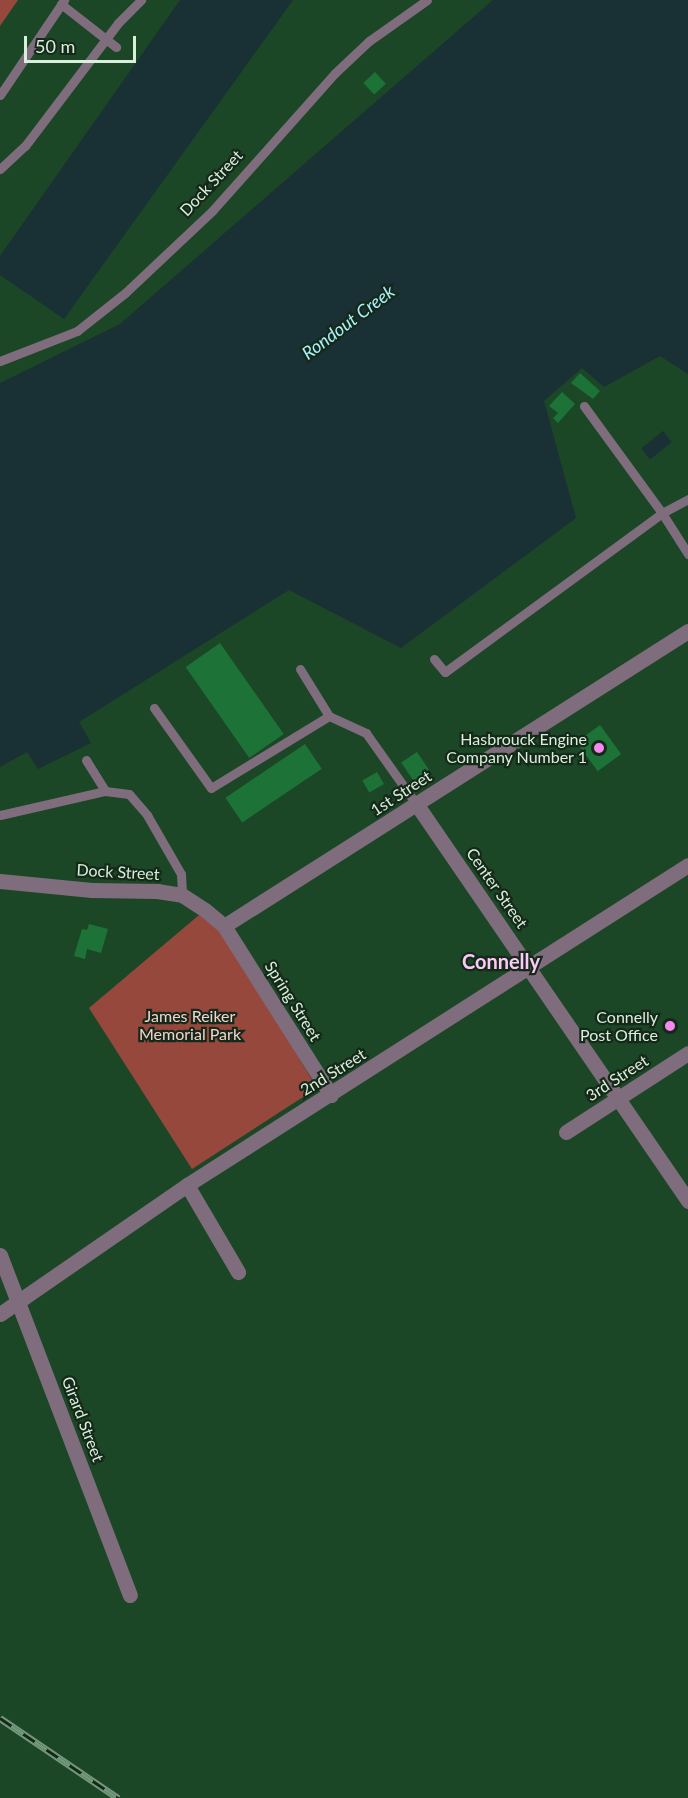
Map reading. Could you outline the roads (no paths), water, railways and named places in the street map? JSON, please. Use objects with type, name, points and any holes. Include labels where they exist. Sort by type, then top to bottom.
[{"type":"street","name":"1st Street","points":[[224,926],[688,631]]},
{"type":"street","name":"Center Street","points":[[417,805],[620,1097],[688,1201]]},
{"type":"street","name":"2nd Street","points":[[0,1314],[187,1185],[688,865]]},
{"type":"street","name":"Dock Street","points":[[0,881],[182,896]]},
{"type":"street","points":[[182,896],[224,926]]},
{"type":"street","name":"Spring Street","points":[[224,926],[331,1095]]},
{"type":"street","name":"3rd Street","points":[[566,1132],[688,1053]]},
{"type":"street","points":[[187,1185],[238,1272]]},
{"type":"street","name":"Girard Street","points":[[0,1255],[20,1302],[130,1595]]},
{"type":"lane","points":[[0,169],[25,146],[105,39],[141,0]]},
{"type":"lane","name":"Dock Street","points":[[0,361],[77,331],[125,293],[212,211],[335,73],[369,41],[427,0]]},
{"type":"lane","points":[[0,95],[62,2],[117,47]]},
{"type":"lane","points":[[584,406],[662,513],[688,554]]},
{"type":"lane","points":[[434,658],[445,672],[662,513],[688,499]]},
{"type":"lane","points":[[300,669],[328,716],[366,732],[417,805]]},
{"type":"lane","points":[[154,708],[211,788],[328,716]]},
{"type":"lane","points":[[86,760],[105,791]]},
{"type":"lane","points":[[0,815],[105,791],[129,794],[147,815],[181,874],[182,896]]},
{"type":"water","points":[[180,0],[293,0],[64,319],[0,275],[0,256]]},
{"type":"water","name":"Rondout Creek","points":[[493,0],[688,0],[688,374],[660,356],[604,387],[582,368],[544,401],[576,518],[401,648],[289,590],[79,722],[91,743],[38,769],[27,752],[0,767],[0,383],[120,324]]},
{"type":"water","points":[[663,431],[672,442],[650,460],[641,449]]},
{"type":"railway","points":[[0,1718],[118,1798]]},
{"type":"place","name":"Hasbrouck Engine Company Number 1","points":[[599,748]]},
{"type":"place","name":"Connelly Post Office","points":[[670,1026]]},
{"type":"district","name":"Connelly","points":[[501,961]]},
{"type":"park label","name":"James Reiker Memorial Park","points":[[190,1025]]}]
